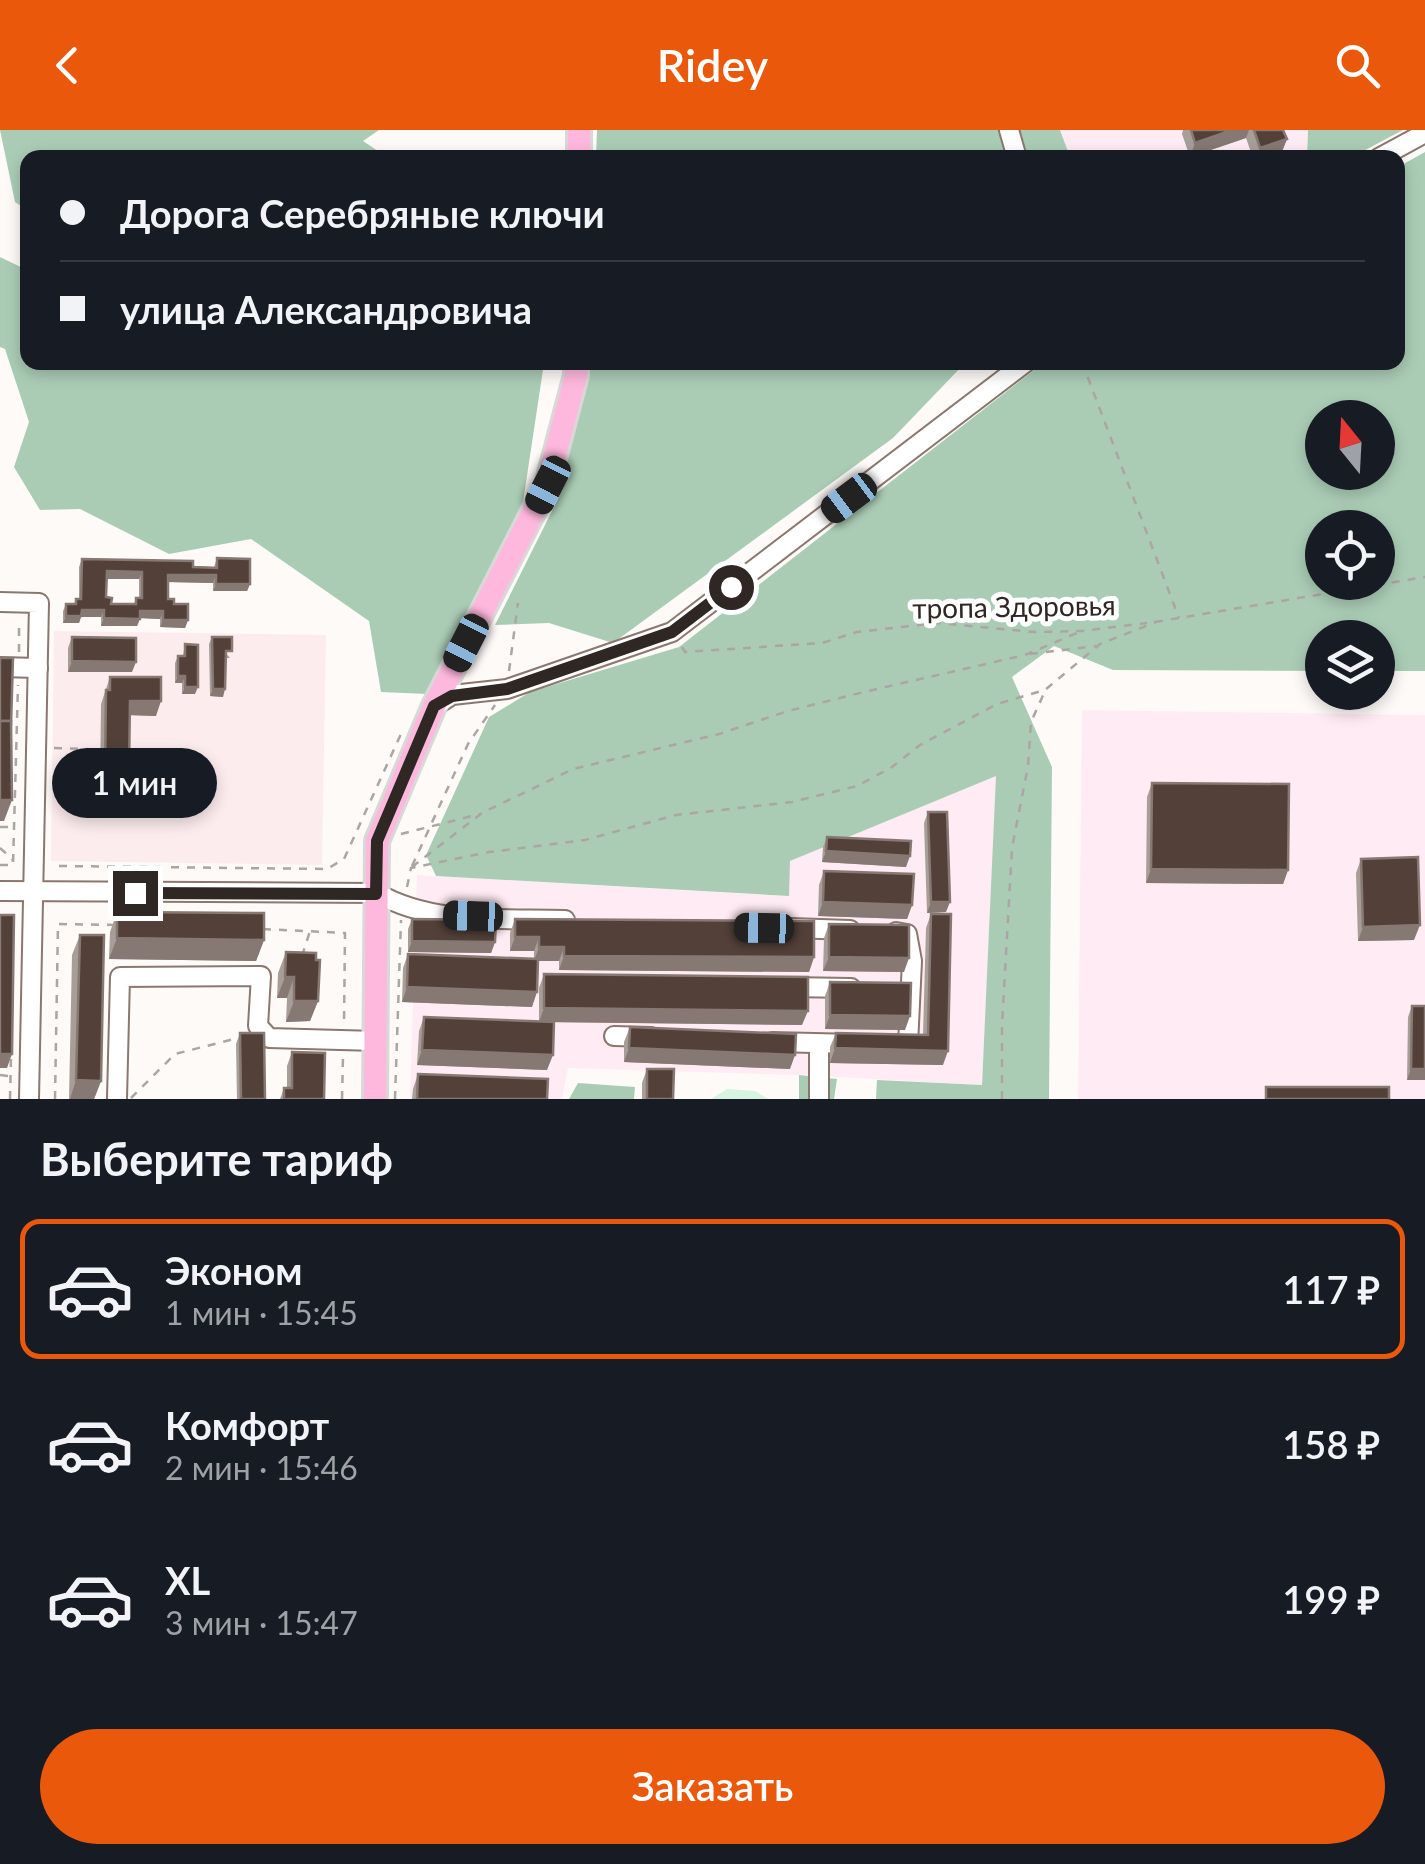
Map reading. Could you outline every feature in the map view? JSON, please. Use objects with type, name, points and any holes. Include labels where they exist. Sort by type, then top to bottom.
[{"type":"main road","points":[[375,1099],[376,894],[366,839],[548,485],[576,370]]},
{"type":"street","points":[[1394,150],[1425,133]]},
{"type":"street","points":[[434,706],[452,696],[507,689],[672,632],[1016,370]]},
{"type":"street","points":[[0,602],[39,603],[30,1099]]},
{"type":"street","points":[[9,668],[38,668]]},
{"type":"street","points":[[0,892],[376,894],[402,908],[436,915],[584,921]]},
{"type":"street","points":[[764,928],[907,934],[912,961],[902,989],[908,1045],[888,1044]]},
{"type":"street","points":[[116,1099],[120,977],[260,976],[258,1026],[269,1038],[376,1041]]},
{"type":"street","points":[[776,987],[873,988]]},
{"type":"street","points":[[614,1036],[670,1038]]},
{"type":"street","points":[[744,1041],[868,1043]]},
{"type":"street","points":[[819,1044],[819,1099]]},
{"type":"path","points":[[1085,370],[1180,619]]},
{"type":"path","name":"тропа Здоровья","points":[[672,632],[685,652],[822,643],[857,632],[937,623],[1035,632],[1082,631],[1180,619],[1425,577]]},
{"type":"path","points":[[396,1099],[398,936],[411,868],[468,744],[507,689],[518,603]]},
{"type":"path","points":[[0,866],[14,866],[16,747],[9,668],[20,612]]},
{"type":"path","points":[[411,868],[482,814],[573,768],[1025,654],[1098,646],[1156,622]]},
{"type":"path","points":[[1025,654],[1082,631]]},
{"type":"path","points":[[411,868],[489,852],[585,840],[676,815],[792,802],[857,786],[892,767],[920,745],[997,704],[1046,690],[1098,646]]},
{"type":"path","points":[[1002,1099],[1012,848],[1028,766],[1031,722],[1046,690]]},
{"type":"path","points":[[366,839],[372,793],[407,723]]},
{"type":"path","points":[[4,747],[16,747]]},
{"type":"path","points":[[52,748],[86,749]]},
{"type":"path","points":[[59,866],[327,870],[366,839],[482,814]]},
{"type":"path","points":[[0,827],[14,827]]},
{"type":"path","points":[[0,848],[14,861]]},
{"type":"path","points":[[55,1099],[58,924],[116,925]]},
{"type":"path","points":[[252,929],[346,932],[342,1099]]},
{"type":"path","points":[[302,956],[310,931]]},
{"type":"path","points":[[130,1099],[175,1054],[238,1038]]},
{"type":"path","points":[[10,1099],[11,1056]]},
{"type":"path","points":[[0,1076],[11,1076]]},
{"type":"shaded area","points":[[1060,130],[1308,130],[1307,150],[1068,150]]},
{"type":"shaded area","points":[[54,631],[326,635],[322,865],[51,861]]},
{"type":"shaded area","points":[[1082,710],[1425,715],[1425,1099],[1078,1099]]},
{"type":"shaded area","points":[[997,775],[982,1085],[568,1068],[562,1099],[410,1099],[417,875],[788,896],[790,861]]},
{"type":"green space","points":[[0,130],[379,130],[363,141],[376,150],[20,150],[20,205],[15,202]]},
{"type":"green space","points":[[597,130],[1060,130],[1068,150],[596,150]]},
{"type":"green space","points":[[1308,130],[1403,130],[1365,150],[1307,150]]},
{"type":"green space","points":[[1425,152],[1425,671],[1395,671],[1395,620],[1305,620],[1305,671],[1113,670],[1054,646],[1012,677],[1052,767],[1049,1099],[876,1099],[877,1080],[982,1085],[996,776],[790,861],[789,896],[436,876],[426,855],[489,717],[530,692],[679,647],[1034,370],[1405,370],[1405,163]]},
{"type":"green space","points":[[0,257],[20,267],[20,370],[543,370],[522,509],[427,694],[381,692],[369,621],[251,539],[169,554],[80,509],[40,510],[14,467],[29,422],[5,349],[0,347]]},
{"type":"green space","points":[[586,370],[958,370],[893,438],[613,643],[549,623],[495,625],[559,497]]},
{"type":"green space","points":[[799,1075],[837,1079],[834,1099],[799,1099]]},
{"type":"green space","points":[[578,1083],[635,1087],[634,1099],[569,1099]]},
{"type":"green space","points":[[727,1089],[755,1091],[768,1099],[711,1099]]},
{"type":"building","points":[[1191,130],[1232,130],[1195,143]]},
{"type":"building","points":[[1254,130],[1283,130],[1287,139],[1260,148]]},
{"type":"building","points":[[217,558],[250,559],[250,584],[216,584],[216,575],[168,575],[168,599],[174,599],[174,604],[188,604],[188,620],[163,620],[163,611],[140,611],[140,619],[104,618],[104,610],[82,610],[81,616],[66,616],[66,604],[76,604],[76,599],[81,599],[82,559],[193,561],[193,567],[217,568]],"holes":[[[107,571],[142,572],[142,598],[136,598],[136,604],[111,604],[112,598],[106,597]]]},
{"type":"building","points":[[72,637],[136,638],[136,662],[72,661]]},
{"type":"building","points":[[212,637],[232,637],[232,651],[226,651],[225,689],[213,689]]},
{"type":"building","points":[[185,644],[198,645],[198,687],[185,687],[185,676],[178,676],[178,656],[185,656]]},
{"type":"building","points":[[0,658],[13,658],[11,726],[11,721],[0,721]]},
{"type":"building","points":[[110,677],[161,677],[161,701],[130,701],[129,769],[159,769],[159,792],[109,791],[110,770],[105,770],[106,690],[110,690]]},
{"type":"building","points":[[0,721],[11,721],[12,800],[0,800]]},
{"type":"building","points":[[1152,783],[1289,784],[1288,870],[1151,869]]},
{"type":"building","points":[[928,812],[947,812],[950,902],[931,902]]},
{"type":"building","points":[[827,837],[911,841],[910,856],[826,851]]},
{"type":"building","points":[[1418,857],[1420,925],[1363,927],[1361,859]]},
{"type":"building","points":[[824,871],[914,874],[912,905],[823,902]]},
{"type":"building","points":[[117,912],[264,913],[264,940],[117,938]]},
{"type":"building","points":[[931,914],[951,914],[948,1051],[835,1048],[836,1033],[928,1035]]},
{"type":"building","points":[[0,915],[14,915],[12,1054],[0,1054]]},
{"type":"building","points":[[412,919],[496,920],[495,942],[412,941]]},
{"type":"building","points":[[515,919],[814,921],[814,957],[564,956],[564,947],[539,947],[539,937],[515,937]]},
{"type":"building","points":[[829,924],[909,925],[909,958],[829,957]]},
{"type":"building","points":[[80,935],[104,935],[101,1081],[76,1080]]},
{"type":"building","points":[[286,952],[316,953],[316,960],[320,960],[318,1001],[294,1001],[294,977],[285,977]]},
{"type":"building","points":[[408,954],[538,959],[537,992],[407,987]]},
{"type":"building","points":[[544,974],[808,977],[808,1011],[544,1008]]},
{"type":"building","points":[[830,982],[911,983],[910,1016],[830,1015]]},
{"type":"building","points":[[1412,1006],[1425,1006],[1425,1069],[1411,1069]]},
{"type":"building","points":[[424,1017],[554,1022],[553,1055],[422,1050]]},
{"type":"building","points":[[630,1027],[796,1034],[795,1055],[629,1048]]},
{"type":"building","points":[[240,1033],[264,1033],[265,1099],[241,1099]]},
{"type":"building","points":[[292,1052],[325,1053],[324,1099],[284,1099],[284,1088],[292,1088]]},
{"type":"building","points":[[647,1069],[674,1069],[673,1099],[647,1099]]},
{"type":"building","points":[[418,1074],[548,1079],[547,1099],[417,1099]]},
{"type":"building","points":[[1266,1087],[1389,1087],[1389,1099],[1266,1099]]},
{"type":"route","points":[[135,893],[376,894],[377,841],[434,706],[452,696],[507,689],[672,632],[731,587]]}]
